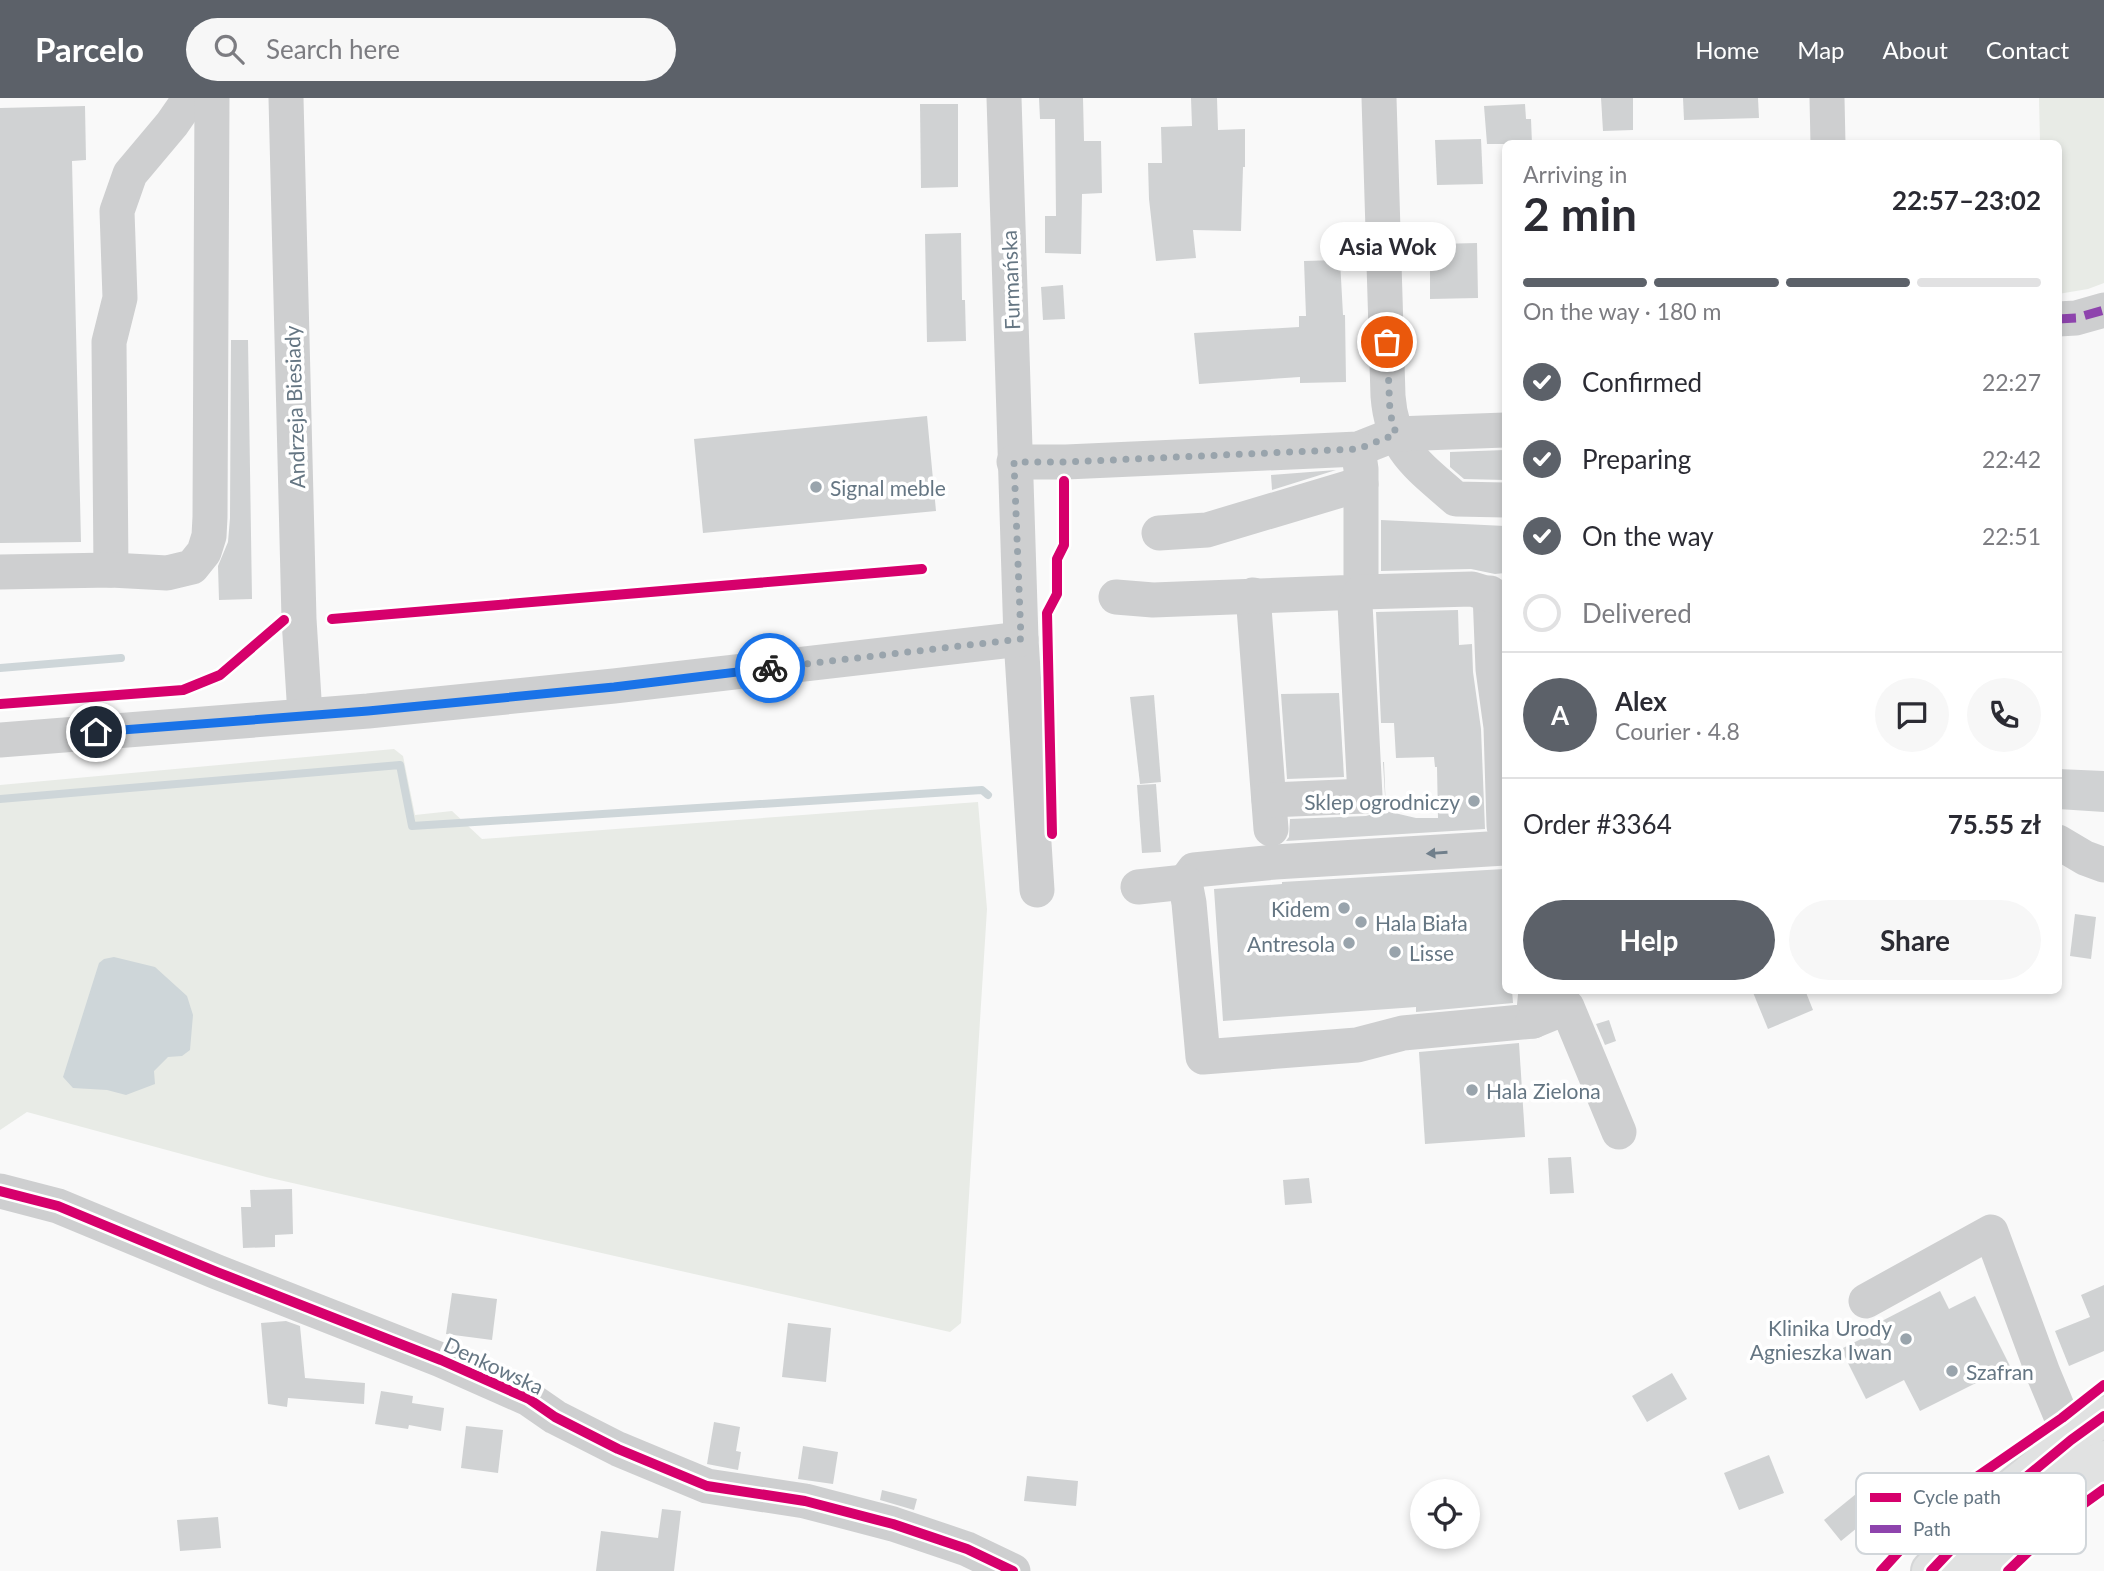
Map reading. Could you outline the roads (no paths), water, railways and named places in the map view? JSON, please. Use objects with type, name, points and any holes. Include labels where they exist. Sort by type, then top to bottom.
[{"type":"main road","points":[[2031,1473],[2104,1416]]},
{"type":"main road","points":[[2085,1473],[2104,1460]]},
{"type":"main road","points":[[1931,1571],[1947,1554]]},
{"type":"main road","points":[[1975,1571],[1994,1554]]},
{"type":"street","points":[[111,570],[109,342],[120,298],[117,211],[130,174],[190,98]]},
{"type":"street","points":[[0,572],[111,570],[167,573],[192,566],[204,552],[209,536],[212,98]]},
{"type":"street","name":"Andrzeja Biesiady","points":[[286,98],[299,619],[305,715]]},
{"type":"street","name":"Furmańska","points":[[1004,98],[1021,639],[1037,890]]},
{"type":"street","points":[[1380,98],[1388,397],[1396,434],[1412,458],[1456,499],[1502,500]]},
{"type":"street","points":[[1827,98],[1828,140]]},
{"type":"street","points":[[2062,319],[2076,318],[2104,310]]},
{"type":"street","points":[[1014,462],[1358,449],[1396,434],[1502,429]]},
{"type":"street","points":[[1252,595],[1270,814],[1365,796],[1355,604],[1361,592],[1361,484],[1358,449]]},
{"type":"street","points":[[1158,533],[1208,530],[1361,484]]},
{"type":"street","points":[[1116,597],[1153,600],[1472,589],[1498,596],[1493,669],[1501,727],[1502,764]]},
{"type":"street","points":[[0,740],[368,711],[614,687],[1021,639]]},
{"type":"street","points":[[1138,887],[1185,882],[1194,870],[1502,837]]},
{"type":"street","points":[[2062,844],[2085,858],[2104,864]]},
{"type":"street","points":[[1185,882],[1203,1057],[1357,1045],[1534,1006],[1567,1007],[1619,1132]]},
{"type":"street","name":"Denkowska","points":[[0,1191],[58,1206],[441,1360],[529,1399],[555,1417],[618,1449],[707,1486],[806,1501],[893,1524],[967,1549],[1013,1571]]},
{"type":"street","points":[[1866,1300],[1991,1232],[2071,1440]]},
{"type":"waterway","points":[[0,668],[121,658]]},
{"type":"waterway","points":[[0,799],[400,765],[412,826],[982,790],[988,795]]},
{"type":"place","name":"Asia Wok","points":[[1387,342]]},
{"type":"place","name":"Signal meble","points":[[816,487]]},
{"type":"place","name":"Sklep ogrodniczy","points":[[1474,801]]},
{"type":"place","name":"Kidem","points":[[1344,908]]},
{"type":"place","name":"Hala Biała","points":[[1361,922]]},
{"type":"place","name":"Antresola","points":[[1349,943]]},
{"type":"place","name":"Lisse","points":[[1395,952]]},
{"type":"place","name":"Hala Zielona","points":[[1472,1090]]},
{"type":"place","name":"Klinika Urody Agnieszka Iwan","points":[[1906,1339]]},
{"type":"place","name":"Szafran","points":[[1952,1371]]}]
